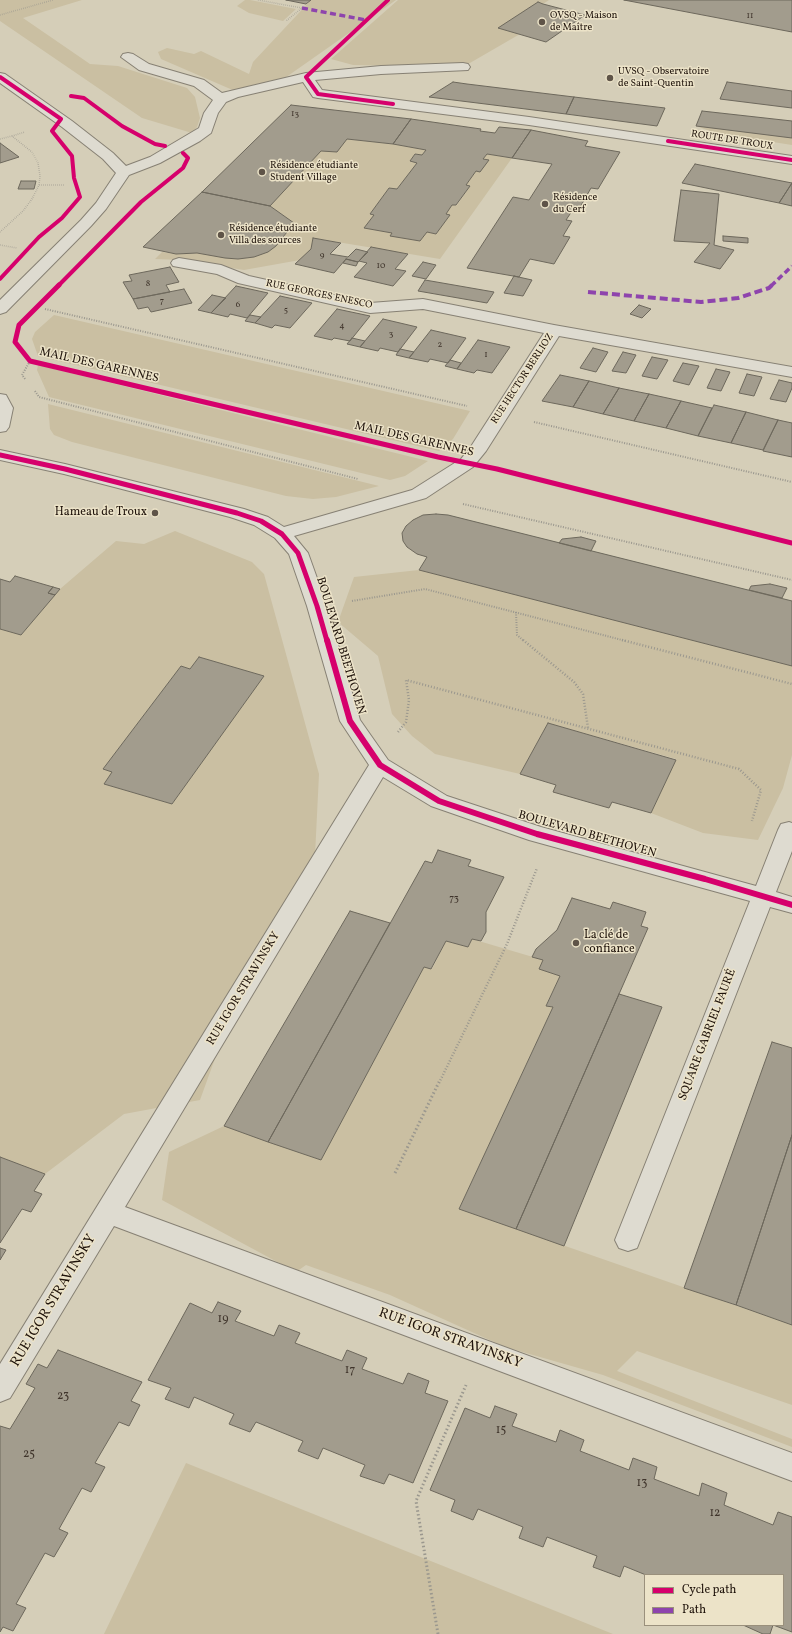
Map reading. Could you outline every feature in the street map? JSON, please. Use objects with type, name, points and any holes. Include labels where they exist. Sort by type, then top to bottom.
[{"type":"street","points":[[128,56],[144,67],[199,83],[221,98]]},
{"type":"street","points":[[0,309],[102,206],[124,172],[155,160],[195,138],[206,130],[211,113],[221,98],[306,77],[381,70],[464,67]]},
{"type":"street","points":[[0,76],[10,90],[67,124],[108,156],[124,172]]},
{"type":"street","name":"ROUTE DE TROUX","points":[[306,77],[318,94],[529,121],[792,160]]},
{"type":"street","name":"RUE GEORGES ENESCO","points":[[179,263],[221,270],[244,280],[370,308],[423,304],[554,330]]},
{"type":"street","name":"RUE HECTOR BERLIOZ","points":[[282,534],[419,494],[467,463],[477,451],[554,330],[792,372]]},
{"type":"street","points":[[0,399],[4,408],[0,427]]},
{"type":"street","name":"BOULEVARD BEETHOVEN","points":[[0,455],[65,469],[237,513],[261,521],[282,534],[298,553],[317,606],[350,721],[380,765],[439,801],[537,834],[705,879],[792,905]]},
{"type":"street","name":"RUE IGOR STRAVINSKY","points":[[0,1389],[380,765]]},
{"type":"street","name":"SQUARE GABRIEL FAURÉ","points":[[628,1240],[789,830]]},
{"type":"street","name":"RUE IGOR STRAVINSKY","points":[[108,1212],[792,1467]]},
{"type":"path","points":[[0,15],[53,0]]},
{"type":"path","points":[[258,0],[302,8],[286,21]]},
{"type":"path","points":[[0,140],[26,132]]},
{"type":"path","points":[[0,232],[23,212],[32,199],[40,176],[38,163],[32,152],[12,136]]},
{"type":"path","points":[[38,185],[65,185]]},
{"type":"path","points":[[0,245],[19,249]]},
{"type":"path","points":[[43,309],[469,406]]},
{"type":"path","points":[[26,381],[22,375],[28,359]]},
{"type":"path","points":[[31,386],[39,397],[364,480]]},
{"type":"path","points":[[534,422],[792,482]]},
{"type":"path","points":[[458,503],[792,580]]},
{"type":"path","points":[[351,601],[425,589],[792,684]]},
{"type":"path","points":[[516,612],[517,635],[574,682],[583,694],[588,728]]},
{"type":"path","points":[[396,735],[406,722],[409,700],[406,680],[739,769],[761,790],[751,826]]},
{"type":"path","points":[[395,1173],[507,944],[537,867]]},
{"type":"path","points":[[438,1634],[416,1501],[480,1350]]},
{"type":"shaded area","points":[[0,0],[82,0],[23,18],[90,64],[118,66],[187,88],[195,97],[200,118],[197,127],[192,133],[142,118],[0,21]]},
{"type":"shaded area","points":[[245,0],[296,9],[283,21],[249,13],[237,6]]},
{"type":"shaded area","points":[[311,0],[396,0],[282,80],[235,91],[161,59],[158,52],[167,48],[194,54],[201,51],[249,74],[253,62]]},
{"type":"shaded area","points":[[398,0],[549,0],[543,4],[538,2],[499,28],[520,34],[463,67],[353,65],[331,59]]},
{"type":"shaded area","points":[[696,126],[792,138],[792,145],[715,133]]},
{"type":"shaded area","points":[[347,139],[393,144],[426,150],[422,155],[415,154],[410,161],[417,163],[397,189],[389,188],[370,214],[374,215],[364,228],[392,233],[391,236],[420,241],[427,232],[436,234],[450,215],[446,214],[452,205],[457,205],[470,186],[466,185],[476,171],[489,160],[483,159],[487,154],[512,158],[440,259],[313,238],[311,249],[300,260],[244,270],[182,260],[155,259],[162,252],[176,254],[197,253],[238,259],[254,257],[268,252],[276,246],[294,223],[270,206],[319,151],[335,152]]},
{"type":"shaded area","points":[[54,315],[470,411],[453,439],[439,451],[38,356],[32,339],[35,332]]},
{"type":"shaded area","points":[[38,365],[428,461],[405,476],[390,480],[49,397],[37,370]]},
{"type":"shaded area","points":[[48,404],[379,486],[336,497],[313,499],[286,496],[72,442],[54,435],[50,429]]},
{"type":"shaded area","points":[[175,531],[252,562],[264,574],[319,774],[313,896],[252,956],[200,1100],[124,1114],[45,1174],[0,1157],[0,629],[21,635],[60,589],[116,541],[144,544]],"holes":[[[199,657],[264,676],[172,804],[104,784],[112,772],[103,769],[181,666],[190,669]]]},
{"type":"shaded area","points":[[419,570],[792,666],[792,755],[783,788],[758,840],[703,833],[651,813],[676,759],[548,723],[520,774],[435,754],[412,736],[392,714],[378,656],[338,622],[354,577]]},
{"type":"shaded area","points":[[472,939],[543,960],[539,969],[560,976],[546,1005],[553,1007],[459,1209],[792,1325],[792,1405],[637,1351],[617,1371],[792,1439],[792,1447],[603,1375],[505,1347],[390,1295],[306,1265],[296,1272],[162,1200],[169,1152],[224,1126],[321,1160],[424,967],[432,969],[446,941],[468,947]]},
{"type":"shaded area","points":[[186,1463],[613,1634],[104,1634]]},
{"type":"building","points":[[286,0],[311,0],[306,4]]},
{"type":"building","points":[[624,0],[792,0],[792,32]]},
{"type":"building","name":"OVSQ - Maison de Maître","points":[[538,2],[585,15],[546,42],[498,28]]},
{"type":"building","points":[[453,82],[574,97],[566,114],[429,97]]},
{"type":"building","points":[[727,82],[792,91],[792,108],[720,99]]},
{"type":"building","points":[[574,97],[665,108],[657,126],[566,114]]},
{"type":"building","name":"Résidence étudiante Student Village","points":[[291,105],[411,119],[393,144],[347,139],[337,152],[321,151],[270,206],[202,192]]},
{"type":"building","points":[[702,111],[792,121],[792,138],[696,126]]},
{"type":"building","points":[[411,119],[481,129],[480,131],[495,133],[499,127],[531,130],[512,158],[487,154],[483,159],[489,160],[480,172],[476,171],[466,185],[470,186],[456,205],[452,205],[446,214],[450,215],[436,234],[427,232],[420,241],[390,236],[392,233],[364,228],[374,215],[370,214],[389,188],[397,189],[417,163],[410,161],[415,154],[422,155],[426,150],[393,144]]},
{"type":"building","name":"Résidence du Cerf","points":[[531,130],[588,141],[585,146],[620,152],[598,189],[591,188],[579,209],[574,208],[566,220],[572,221],[563,236],[570,237],[554,264],[530,259],[519,277],[467,268],[513,197],[529,200],[552,164],[512,158]]},
{"type":"building","points":[[0,143],[19,157],[0,163]]},
{"type":"building","points":[[695,164],[792,183],[779,203],[682,183]]},
{"type":"building","points":[[21,181],[36,181],[34,189],[18,189]]},
{"type":"building","points":[[792,183],[792,206],[779,203]]},
{"type":"building","points":[[681,190],[719,194],[714,245],[734,250],[720,269],[694,262],[710,243],[674,241]]},
{"type":"building","name":"Résidence étudiante Villa des sources","points":[[202,192],[270,206],[294,223],[276,246],[268,252],[254,257],[238,259],[197,253],[176,254],[143,247]]},
{"type":"building","points":[[723,236],[748,238],[748,243],[723,241]]},
{"type":"building","points":[[313,238],[341,243],[330,254],[348,257],[356,249],[368,252],[358,262],[346,259],[334,273],[295,264],[311,249]]},
{"type":"building","points":[[371,247],[408,254],[395,269],[406,271],[393,286],[354,277],[367,263],[359,261]]},
{"type":"building","points":[[346,259],[358,262],[356,266],[343,263]]},
{"type":"building","points":[[423,262],[436,265],[426,279],[412,276]]},
{"type":"building","points":[[170,267],[179,282],[166,285],[170,292],[133,299],[123,282],[132,281],[129,275]]},
{"type":"building","points":[[514,276],[532,280],[523,296],[504,293]]},
{"type":"building","points":[[425,280],[494,292],[487,303],[418,291]]},
{"type":"building","points":[[236,286],[268,293],[247,318],[230,314],[228,317],[211,313]]},
{"type":"building","points":[[184,289],[192,303],[151,312],[148,307],[138,309],[133,299]]},
{"type":"building","points":[[212,295],[226,298],[211,313],[198,310]]},
{"type":"building","points":[[280,296],[312,303],[290,328],[275,325],[272,328],[255,323]]},
{"type":"building","points":[[639,305],[651,309],[642,318],[630,314]]},
{"type":"building","points":[[337,309],[370,316],[350,341],[334,338],[332,340],[314,336]]},
{"type":"building","points":[[250,315],[261,317],[255,323],[245,321]]},
{"type":"building","points":[[383,319],[417,327],[398,352],[380,348],[378,351],[360,347]]},
{"type":"building","points":[[431,330],[466,338],[448,363],[430,359],[428,362],[409,358]]},
{"type":"building","points":[[352,338],[365,341],[360,347],[347,344]]},
{"type":"building","points":[[478,340],[510,347],[492,373],[477,370],[474,373],[457,369]]},
{"type":"building","points":[[593,348],[608,352],[596,372],[580,368]]},
{"type":"building","points":[[400,349],[414,352],[409,358],[396,355]]},
{"type":"building","points":[[623,352],[636,355],[626,373],[612,371]]},
{"type":"building","points":[[652,357],[668,360],[657,379],[642,376]]},
{"type":"building","points":[[450,360],[461,363],[457,369],[445,366]]},
{"type":"building","points":[[683,363],[699,366],[689,385],[673,381]]},
{"type":"building","points":[[716,369],[730,372],[721,391],[707,388]]},
{"type":"building","points":[[747,374],[762,377],[754,396],[739,393]]},
{"type":"building","points":[[560,375],[589,381],[573,407],[542,401]]},
{"type":"building","points":[[779,380],[792,383],[792,388],[786,402],[770,399]]},
{"type":"building","points":[[589,381],[619,388],[603,414],[573,407]]},
{"type":"building","points":[[619,388],[649,394],[634,421],[603,414]]},
{"type":"building","points":[[649,394],[681,401],[666,428],[634,421]]},
{"type":"building","points":[[681,401],[712,408],[698,436],[666,428]]},
{"type":"building","points":[[714,405],[746,412],[731,443],[698,436]]},
{"type":"building","points":[[746,412],[778,420],[763,450],[731,443]]},
{"type":"building","points":[[778,420],[792,423],[792,457],[763,451]]},
{"type":"building","points":[[423,515],[448,515],[792,601],[792,666],[419,570],[427,557],[417,554],[407,547],[403,541],[402,533],[406,526],[413,520]]},
{"type":"building","points":[[581,537],[596,541],[591,551],[559,543],[562,539]]},
{"type":"building","points":[[15,576],[53,587],[48,593],[55,595],[21,635],[0,629],[0,579],[10,582]]},
{"type":"building","points":[[770,584],[787,588],[782,598],[749,590],[751,586]]},
{"type":"building","points":[[53,587],[60,589],[55,595],[48,593]]},
{"type":"building","points":[[199,657],[264,676],[172,804],[104,784],[112,772],[103,769],[181,666],[190,669]]},
{"type":"building","points":[[548,723],[676,760],[651,813],[612,802],[609,808],[553,792],[556,785],[520,774]]},
{"type":"building","points":[[438,850],[471,860],[468,866],[504,877],[486,912],[486,932],[481,941],[472,939],[468,947],[446,941],[431,969],[424,967],[321,1160],[268,1142],[425,861],[432,863]]},
{"type":"building","points":[[572,898],[610,909],[613,902],[646,912],[641,926],[648,928],[516,1229],[459,1209],[553,1007],[546,1006],[560,976],[539,969],[543,960],[532,957],[536,949],[557,930]]},
{"type":"building","points":[[350,911],[390,923],[268,1142],[224,1126]]},
{"type":"building","points":[[619,994],[662,1007],[564,1246],[516,1229]]},
{"type":"building","points":[[772,1042],[792,1048],[792,1135],[736,1305],[684,1288]]},
{"type":"building","points":[[792,1135],[792,1325],[736,1305]]},
{"type":"building","points":[[0,1157],[45,1174],[34,1191],[42,1194],[31,1212],[22,1209],[0,1243]]},
{"type":"building","points":[[0,1248],[6,1250],[0,1260]]},
{"type":"building","points":[[218,1302],[241,1311],[235,1321],[274,1336],[279,1325],[300,1333],[295,1343],[342,1361],[347,1350],[367,1358],[362,1369],[403,1384],[408,1373],[429,1381],[425,1393],[448,1401],[413,1483],[389,1474],[384,1484],[360,1476],[365,1465],[323,1448],[318,1459],[298,1451],[303,1441],[256,1422],[250,1432],[229,1424],[234,1414],[194,1397],[189,1408],[165,1399],[171,1388],[148,1380],[190,1303],[212,1313]]},
{"type":"building","points":[[58,1350],[142,1382],[131,1401],[140,1405],[129,1426],[119,1422],[95,1463],[105,1467],[91,1492],[82,1488],[59,1529],[68,1533],[54,1557],[45,1553],[16,1604],[26,1608],[13,1631],[3,1627],[0,1632],[0,1426],[10,1429],[35,1388],[26,1384],[38,1364],[47,1368]]},
{"type":"building","points":[[495,1406],[517,1414],[512,1426],[556,1442],[560,1430],[584,1440],[580,1451],[629,1470],[633,1458],[657,1467],[654,1479],[699,1496],[702,1483],[727,1493],[724,1505],[773,1525],[778,1512],[792,1517],[792,1632],[776,1626],[784,1626],[784,1574],[644,1574],[624,1566],[620,1577],[593,1567],[597,1556],[547,1537],[543,1547],[519,1538],[523,1527],[478,1509],[473,1520],[451,1511],[455,1500],[430,1490],[465,1408],[490,1418]]},
{"type":"building","points":[[745,1626],[773,1626],[770,1634],[763,1634]]},
{"type":"marked path","points":[[302,8],[366,20]]},
{"type":"marked path","points":[[588,292],[701,302],[738,298],[769,288],[792,266]]},
{"type":"cycle path","points":[[388,0],[306,77],[318,94],[393,104]]},
{"type":"cycle path","points":[[0,77],[61,119],[52,131],[72,156],[74,178],[80,197],[62,218],[39,237],[0,279]]},
{"type":"cycle path","points":[[71,96],[84,98],[122,126],[155,144],[165,146]]},
{"type":"cycle path","points":[[668,141],[792,160]]},
{"type":"cycle path","name":"MAIL DES GARENNES","points":[[183,153],[188,158],[183,168],[141,202],[19,325],[15,342],[30,361],[438,457],[497,469],[792,543]]},
{"type":"cycle path","points":[[0,455],[65,469],[237,513],[261,521],[282,534],[298,553],[317,606],[350,721],[380,765],[439,801],[537,834],[705,879],[792,905]]},
{"type":"place","name":"OVSQ - Maison de Maître","points":[[542,22]]},
{"type":"place","name":"UVSQ - Observatoire de Saint-Quentin","points":[[610,78]]},
{"type":"place","name":"Résidence étudiante Student Village","points":[[262,172]]},
{"type":"place","name":"Résidence du Cerf","points":[[545,204]]},
{"type":"place","name":"Résidence étudiante Villa des sources","points":[[221,235]]},
{"type":"place","name":"Hameau de Troux","points":[[155,513]]},
{"type":"place","name":"La clé de confiance","points":[[576,943]]}]
